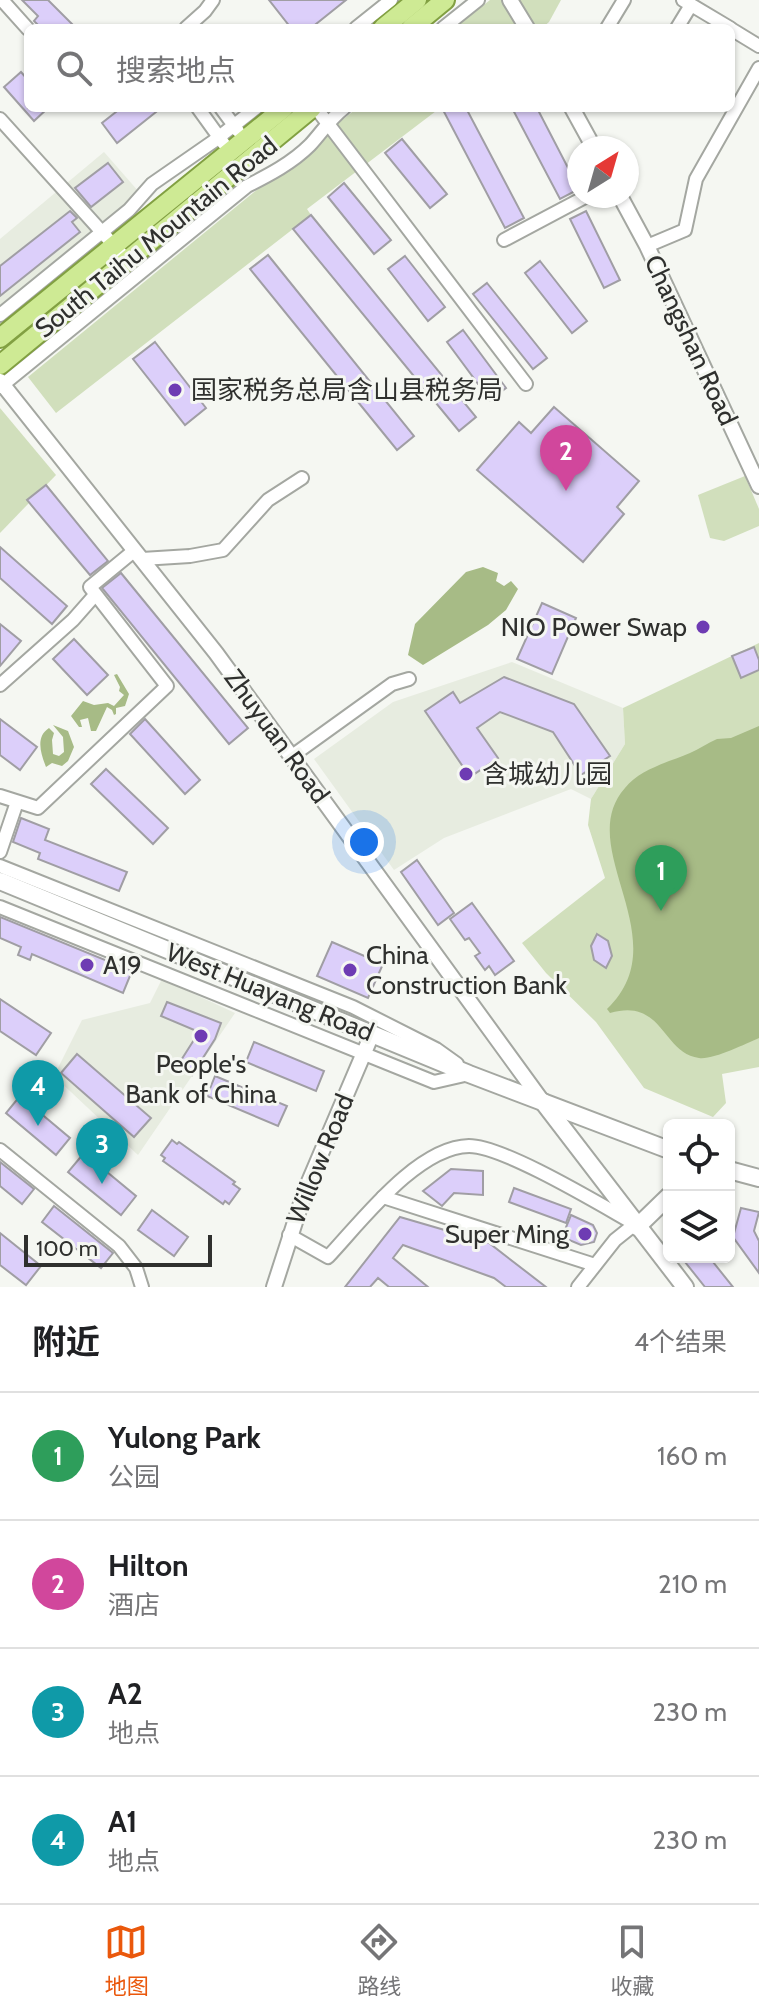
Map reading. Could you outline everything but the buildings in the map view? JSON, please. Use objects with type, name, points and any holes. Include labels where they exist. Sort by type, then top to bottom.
[{"type":"main road","points":[[388,24],[417,0]]},
{"type":"main road","points":[[416,24],[445,0]]},
{"type":"main road","name":"South Taihu Mountain Road","points":[[0,338],[108,239],[240,132],[277,112]]},
{"type":"main road","name":"South Taihu Mountain Road","points":[[0,365],[309,112]]},
{"type":"main road","name":"West Huayang Road","points":[[0,881],[469,1074],[663,1148]]},
{"type":"main road","points":[[542,1101],[685,1287]]},
{"type":"main road","points":[[735,1172],[759,1178]]},
{"type":"main road","points":[[636,1225],[663,1201]]},
{"type":"street","points":[[2,0],[24,25]]},
{"type":"street","points":[[190,24],[213,0]]},
{"type":"street","points":[[361,24],[391,0]]},
{"type":"street","points":[[448,24],[478,0]]},
{"type":"street","points":[[510,0],[525,24]]},
{"type":"street","points":[[609,24],[624,0]]},
{"type":"street","points":[[679,24],[687,2],[723,24]]},
{"type":"street","points":[[735,31],[759,46]]},
{"type":"street","points":[[735,110],[759,68]]},
{"type":"street","points":[[201,112],[225,145]]},
{"type":"street","points":[[224,112],[240,132],[253,112]]},
{"type":"street","points":[[318,112],[526,384]]},
{"type":"street","points":[[1,384],[247,186],[278,171],[311,144],[327,122],[339,112]]},
{"type":"street","points":[[574,112],[587,136]]},
{"type":"street","points":[[647,246],[685,230],[696,179],[734,112]]},
{"type":"street","points":[[0,119],[128,261]]},
{"type":"street","points":[[504,240],[567,207]]},
{"type":"street","name":"Changshan Road","points":[[626,208],[757,476]]},
{"type":"street","points":[[0,315],[108,239]]},
{"type":"street","name":"Zhuyuan Road","points":[[1,384],[216,653],[542,1101]]},
{"type":"street","points":[[1,799],[38,808],[167,686],[90,587],[138,554],[190,556],[223,550],[268,500],[302,478]]},
{"type":"street","points":[[0,685],[73,620],[95,595]]},
{"type":"street","points":[[292,756],[392,684],[409,679]]},
{"type":"street","points":[[0,852],[17,802]]},
{"type":"street","points":[[0,866],[353,1007],[436,1049],[469,1074]]},
{"type":"street","points":[[0,907],[434,1082],[469,1074]]},
{"type":"street","name":"Willow Road","points":[[274,1287],[305,1191],[372,1034]]},
{"type":"street","points":[[289,1235],[328,1257],[403,1177],[449,1150],[468,1146],[488,1149],[569,1187],[636,1225],[615,1240],[578,1287]]},
{"type":"street","points":[[0,1150],[119,1246],[136,1268],[142,1287]]},
{"type":"street","points":[[383,1197],[595,1265]]},
{"type":"shaded area","points":[[490,0],[561,0],[547,24],[460,24]]},
{"type":"shaded area","points":[[352,112],[435,112],[307,209],[311,215],[56,413],[28,377]]},
{"type":"shaded area","points":[[104,152],[139,192],[0,306],[0,239]]},
{"type":"shaded area","points":[[0,408],[56,475],[0,533]]},
{"type":"shaded area","points":[[745,476],[759,509],[759,526],[724,541],[710,538],[698,495]]},
{"type":"shaded area","points":[[483,567],[498,573],[496,581],[504,586],[511,581],[518,589],[506,610],[488,625],[423,665],[408,655],[415,624],[466,572]]},
{"type":"shaded area","points":[[759,643],[759,1067],[722,1074],[726,1103],[713,1117],[644,1088],[596,1022],[546,973],[522,943],[605,878],[588,825],[591,799],[625,744],[623,708]]},
{"type":"shaded area","name":"含城幼儿园","points":[[512,662],[623,708],[625,744],[591,799],[571,789],[444,838],[394,870],[314,759],[393,702]]},
{"type":"shaded area","points":[[117,674],[129,694],[125,706],[116,708],[114,715],[107,707],[96,731],[91,731],[88,718],[80,720],[82,727],[79,727],[71,716],[83,701],[114,706],[124,695],[119,691],[114,675]]},
{"type":"shaded area","points":[[53,725],[68,731],[74,747],[68,761],[62,766],[52,763],[46,767],[41,741],[49,728],[54,733],[53,754],[59,756],[64,752],[63,737]]},
{"type":"shaded area","points":[[759,726],[759,1038],[720,1054],[699,1058],[677,1047],[652,1019],[641,1013],[628,1010],[610,1013],[607,1009],[627,982],[633,953],[631,924],[610,838],[612,812],[625,788],[647,771],[717,739],[731,738]]},
{"type":"shaded area","points":[[162,979],[235,1013],[138,1155],[54,1076],[82,1020],[150,1003]]},
{"type":"place","name":"国家税务总局含山县税务局","points":[[175,390]]},
{"type":"place","name":"Hilton","points":[[566,491]]},
{"type":"place","name":"NIO Power Swap","points":[[703,627]]},
{"type":"place","name":"含城幼儿园","points":[[466,774]]},
{"type":"place","name":"Yulong Park","points":[[661,911]]},
{"type":"place","name":"A19","points":[[87,965]]},
{"type":"place","name":"China Construction Bank","points":[[350,970]]},
{"type":"place","name":"People's Bank of China","points":[[201,1036]]},
{"type":"place","name":"A1","points":[[38,1126]]},
{"type":"place","name":"A2","points":[[102,1184]]},
{"type":"place","name":"Super Ming","points":[[585,1234]]}]
